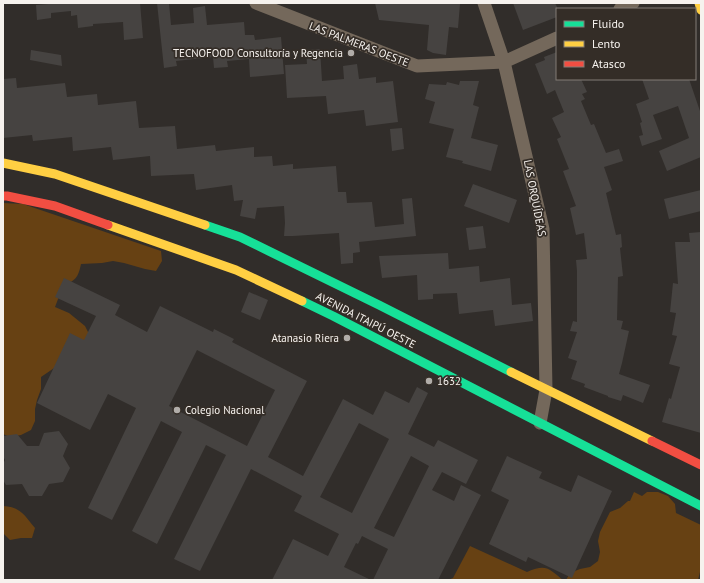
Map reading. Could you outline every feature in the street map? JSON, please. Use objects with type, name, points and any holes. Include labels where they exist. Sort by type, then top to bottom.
[{"type":"street","name":"LAS PALMERAS OESTE","points":[[256,3],[417,66],[504,62],[556,38]]},
{"type":"street","name":"LAS ORQUÍDEAS","points":[[484,3],[504,62],[543,230],[546,390],[540,423]]},
{"type":"street","points":[[622,8],[633,3]]},
{"type":"street","points":[[699,3],[701,10]]},
{"type":"street","name":"AVENIDA ITAIPÚ OESTE","points":[[3,163],[55,174],[240,236],[386,308],[546,390],[701,465]]},
{"type":"street","name":"AVENIDA ITAIPÚ OESTE","points":[[3,196],[55,206],[236,270],[333,316],[701,506]]},
{"type":"shaded area","points":[[3,203],[23,204],[161,251],[162,261],[156,271],[113,261],[81,264],[76,278],[63,286],[55,307],[69,313],[85,326],[90,336],[60,364],[41,377],[41,389],[35,409],[35,421],[31,430],[21,435],[10,437],[3,434]]},
{"type":"shaded area","points":[[634,492],[642,496],[647,492],[658,492],[668,496],[675,504],[676,513],[701,525],[701,568],[698,580],[566,580],[570,573],[590,567],[598,561],[600,552],[598,541],[600,532],[610,512],[620,508],[630,501]]},
{"type":"shaded area","points":[[3,506],[14,508],[22,512],[35,528],[32,538],[10,540],[3,533]]},
{"type":"shaded area","points":[[470,546],[527,572],[539,568],[546,568],[563,580],[448,580],[453,578]]},
{"type":"building","points":[[60,3],[140,3],[143,38],[124,40],[123,22],[93,24],[93,26],[78,28],[77,15],[71,16],[71,11],[51,13],[51,18],[37,20],[36,5]]},
{"type":"building","points":[[157,3],[169,3],[171,25],[194,23],[193,8],[205,6],[207,25],[244,22],[245,35],[254,35],[255,40],[281,37],[284,74],[250,77],[249,59],[227,61],[228,67],[214,68],[213,57],[176,61],[177,66],[164,68]]},
{"type":"building","points":[[375,3],[460,4],[458,28],[449,27],[446,55],[433,53],[427,50],[429,25],[379,20]]},
{"type":"building","points":[[513,3],[555,3],[557,7],[556,17],[523,30]]},
{"type":"building","points":[[320,49],[322,81],[344,79],[343,66],[357,64],[359,79],[376,77],[376,83],[393,81],[398,122],[366,126],[364,110],[328,114],[326,96],[287,98],[285,65],[307,64],[306,50]]},
{"type":"building","points":[[31,50],[61,55],[62,66],[30,60]]},
{"type":"building","points":[[556,52],[556,80],[581,80],[587,92],[582,94],[585,99],[581,101],[591,125],[594,124],[606,153],[619,149],[623,161],[604,167],[612,190],[606,193],[616,235],[621,234],[622,247],[620,248],[623,276],[618,277],[617,320],[623,321],[621,329],[629,331],[619,374],[650,385],[643,403],[623,395],[621,401],[608,397],[584,387],[585,384],[571,379],[577,361],[568,358],[577,332],[570,331],[573,321],[577,322],[576,260],[587,259],[584,233],[576,235],[570,208],[576,206],[563,171],[569,169],[557,139],[561,137],[552,118],[564,112],[555,90],[547,94],[535,64],[545,60],[544,57]]},
{"type":"building","points":[[16,78],[17,88],[65,83],[67,97],[97,94],[98,105],[136,101],[139,128],[175,126],[177,149],[215,145],[216,151],[254,147],[254,157],[272,156],[273,166],[293,164],[293,169],[336,166],[338,192],[346,192],[347,203],[372,202],[375,227],[404,224],[402,199],[412,198],[416,236],[359,242],[360,252],[353,253],[353,263],[341,264],[339,233],[284,236],[284,206],[257,208],[255,219],[240,216],[243,200],[234,201],[232,185],[196,190],[194,174],[151,176],[150,156],[113,160],[111,147],[73,151],[72,137],[33,141],[32,135],[3,138],[3,79]]},
{"type":"building","points":[[642,80],[689,80],[701,114],[701,157],[667,171],[659,151],[689,138],[678,106],[653,115],[662,139],[642,146],[639,136],[643,135],[640,123],[642,122],[636,104],[649,99]]},
{"type":"building","points":[[460,81],[479,81],[473,105],[479,107],[471,138],[498,145],[491,171],[462,163],[463,161],[446,157],[454,129],[429,123],[435,102],[425,99],[429,84],[446,85],[447,82],[459,85]]},
{"type":"building","points":[[402,128],[404,149],[392,151],[390,129]]},
{"type":"building","points":[[473,184],[517,200],[509,223],[464,206]]},
{"type":"building","points":[[701,190],[701,211],[669,219],[664,199]]},
{"type":"building","points":[[483,226],[486,248],[469,250],[466,228]]},
{"type":"building","points":[[701,232],[701,433],[662,422],[669,398],[671,399],[680,367],[669,364],[677,336],[672,335],[676,313],[670,312],[673,283],[678,284],[675,242],[690,242],[689,233]]},
{"type":"building","points":[[448,253],[449,269],[479,266],[480,282],[510,278],[512,305],[531,303],[533,321],[495,326],[493,310],[459,314],[457,293],[433,294],[433,299],[418,300],[417,275],[382,278],[379,256]]},
{"type":"building","points":[[64,278],[120,305],[115,315],[147,332],[160,306],[213,332],[214,329],[234,339],[232,342],[307,381],[268,457],[303,476],[343,399],[373,415],[385,391],[409,403],[417,387],[428,393],[408,434],[434,447],[438,440],[478,460],[466,484],[442,472],[432,490],[454,501],[461,485],[481,495],[438,580],[373,580],[388,549],[362,536],[358,544],[356,543],[344,567],[371,580],[272,580],[293,539],[328,556],[339,534],[294,511],[302,496],[251,469],[200,571],[174,559],[226,455],[206,445],[157,544],[132,531],[182,432],[161,421],[112,520],[88,508],[136,408],[108,394],[90,430],[37,403],[70,333],[84,340],[96,316],[55,297]],"holes":[[[197,350],[275,390],[247,446],[169,406]],[[359,423],[389,439],[352,513],[320,497]],[[411,456],[429,466],[394,537],[374,528]]]},
{"type":"building","points":[[249,292],[268,300],[260,320],[241,312]]},
{"type":"building","points":[[59,431],[68,444],[63,456],[70,468],[63,482],[49,484],[42,496],[29,496],[22,484],[6,485],[3,480],[3,464],[5,460],[3,456],[3,436],[17,434],[27,446],[39,446],[44,433]]},
{"type":"building","points":[[507,456],[542,472],[539,478],[571,492],[578,475],[612,491],[572,578],[528,557],[526,562],[489,544],[509,500],[491,491]]},
{"type":"traffic: fast","points":[[205,225],[240,237],[511,372]]},
{"type":"traffic: fast","points":[[302,301],[701,506]]},
{"type":"traffic: slow","points":[[699,3],[701,10]]},
{"type":"traffic: slow","points":[[3,163],[55,174],[205,225]]},
{"type":"traffic: slow","points":[[108,225],[236,270],[302,301]]},
{"type":"traffic: slow","points":[[511,372],[652,441]]},
{"type":"traffic: jam","points":[[3,196],[55,206],[108,225]]},
{"type":"traffic: jam","points":[[652,441],[701,465]]},
{"type":"place","name":"TECNOFOOD Consultoría y Regencia","points":[[351,53]]},
{"type":"place","name":"Atanasio Riera","points":[[347,338]]},
{"type":"place","name":"1632","points":[[429,381]]},
{"type":"place","name":"Colegio Nacional","points":[[177,410]]}]
